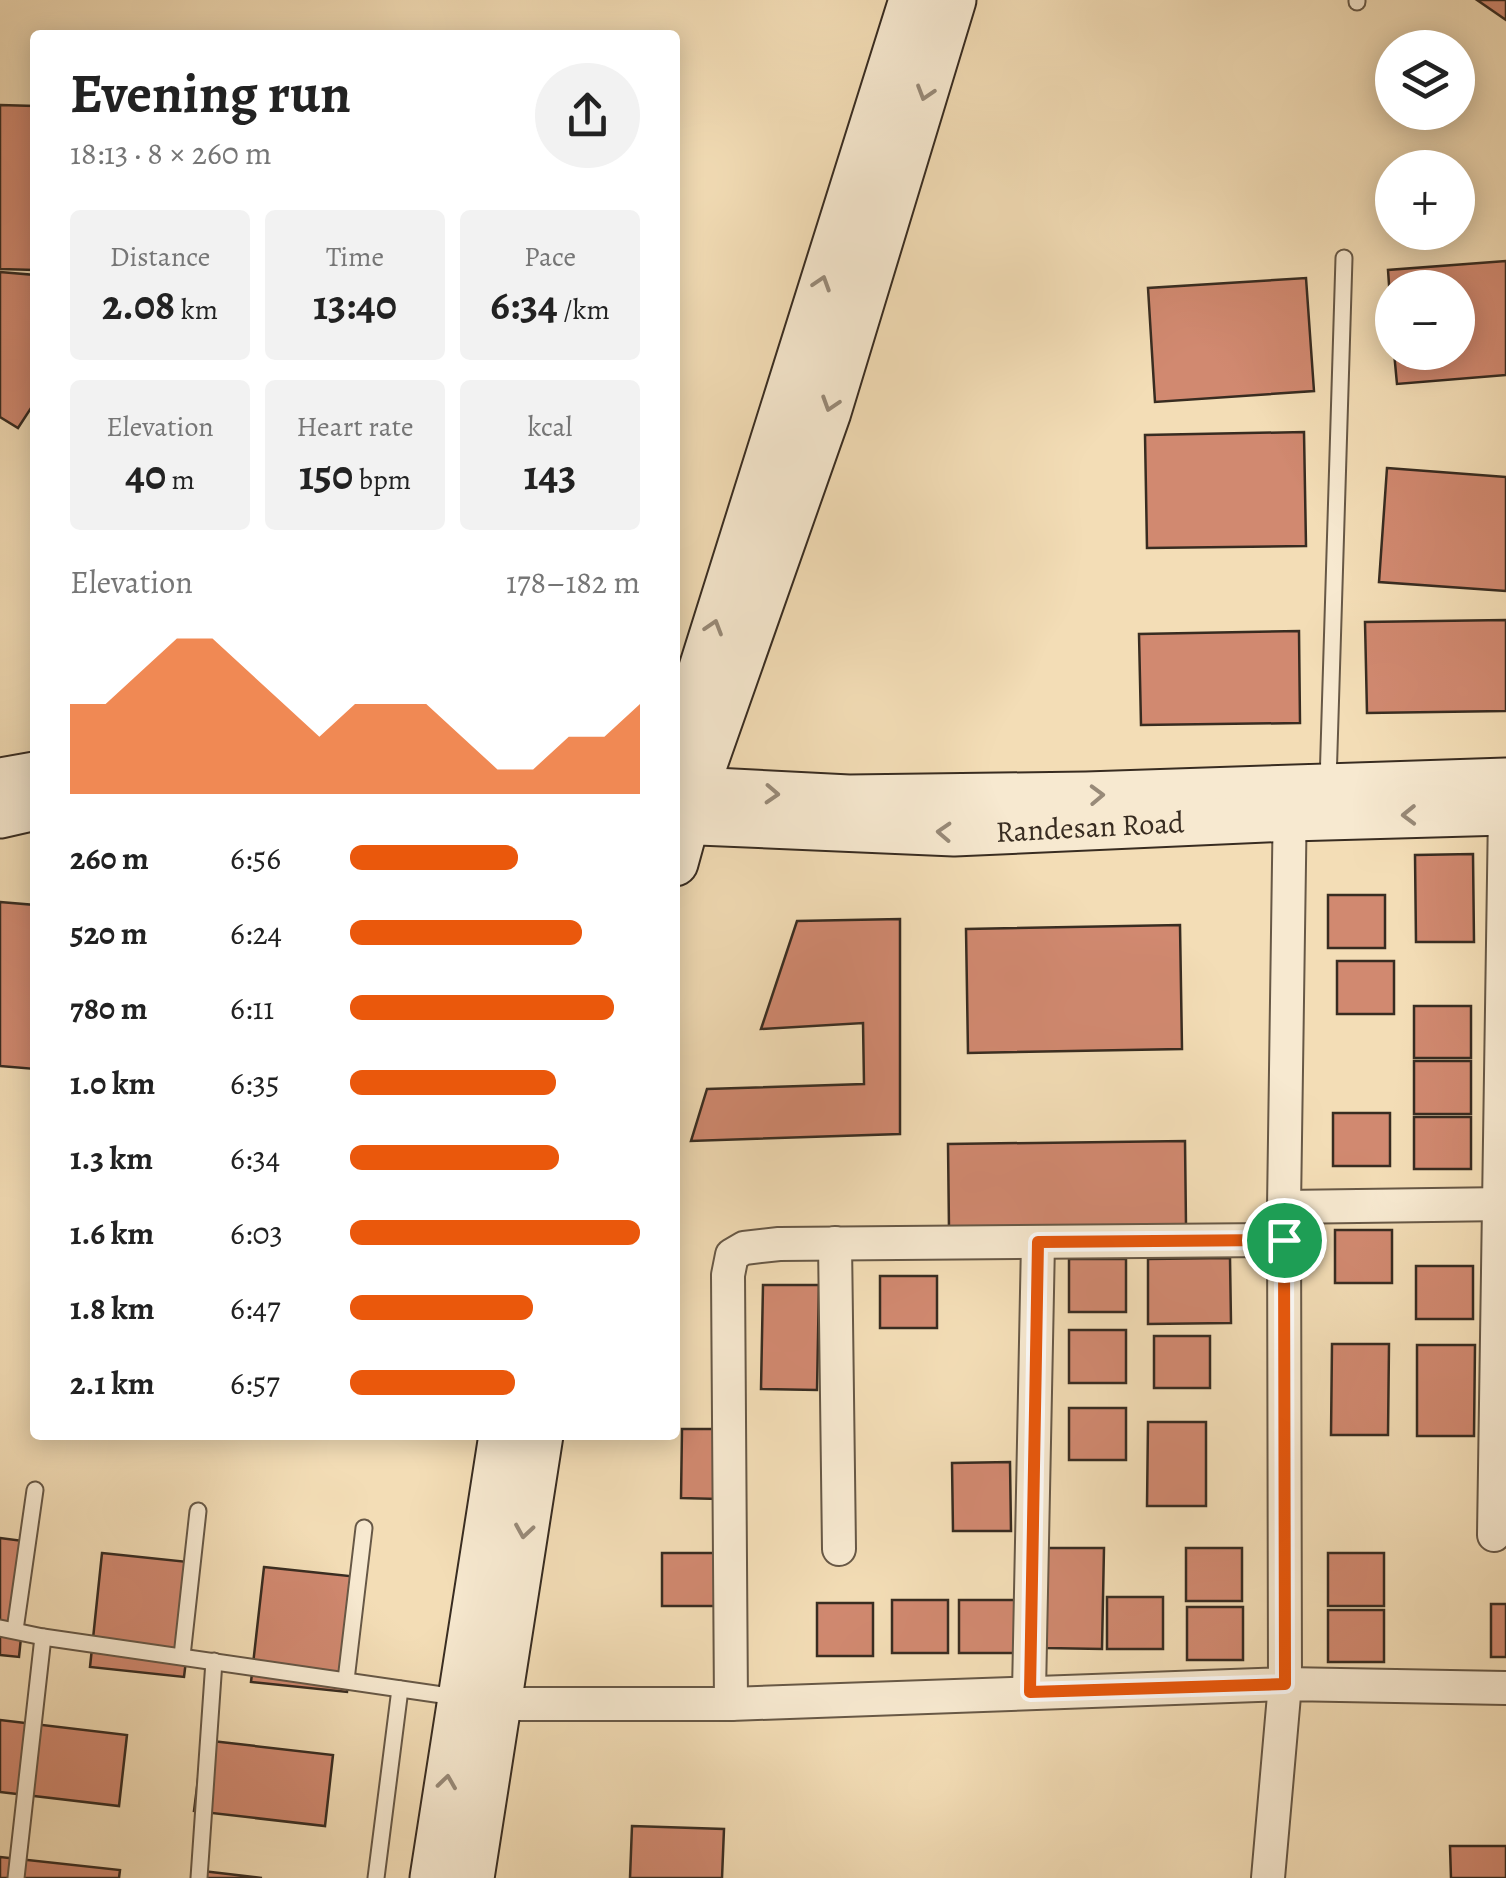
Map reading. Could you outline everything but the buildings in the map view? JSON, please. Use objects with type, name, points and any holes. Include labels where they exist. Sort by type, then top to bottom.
[{"type":"street","points":[[680,806],[912,0]]},
{"type":"street","points":[[680,806],[828,412],[953,0]]},
{"type":"street","points":[[0,780],[30,776]]},
{"type":"street","name":"Randesan Road","points":[[1302,796],[1506,781]]},
{"type":"street","points":[[1268,1878],[1285,1684],[1284,1224],[1302,796]]},
{"type":"street","name":"Randesan Road","points":[[680,806],[887,797],[1302,796],[1505,812]]},
{"type":"street","points":[[0,815],[30,808]]},
{"type":"street","points":[[1494,1535],[1504,1204],[1505,812]]},
{"type":"street","points":[[730,1704],[728,1275],[732,1255],[744,1248],[834,1244],[1038,1242],[1504,1204]]},
{"type":"street","points":[[1030,1692],[1038,1242]]},
{"type":"street","points":[[834,1244],[840,1549]]},
{"type":"street","points":[[470,1878],[478,1701],[502,1440]]},
{"type":"street","points":[[433,1878],[539,1440]]},
{"type":"street","points":[[478,1701],[730,1704],[1285,1684],[1506,1688]]},
{"type":"lane","points":[[1302,796],[1344,258]]},
{"type":"lane","points":[[35,1490],[8,1629],[478,1701]]},
{"type":"lane","points":[[182,1656],[198,1511]]},
{"type":"lane","points":[[346,1680],[364,1528]]},
{"type":"lane","points":[[16,1878],[43,1637]]},
{"type":"lane","points":[[199,1878],[214,1661]]},
{"type":"lane","points":[[376,1878],[400,1688]]},
{"type":"lane","points":[[0,1852],[18,1854]]},
{"type":"route","points":[[1284,1240],[1285,1684],[1030,1692],[1038,1242],[1284,1240]]}]
